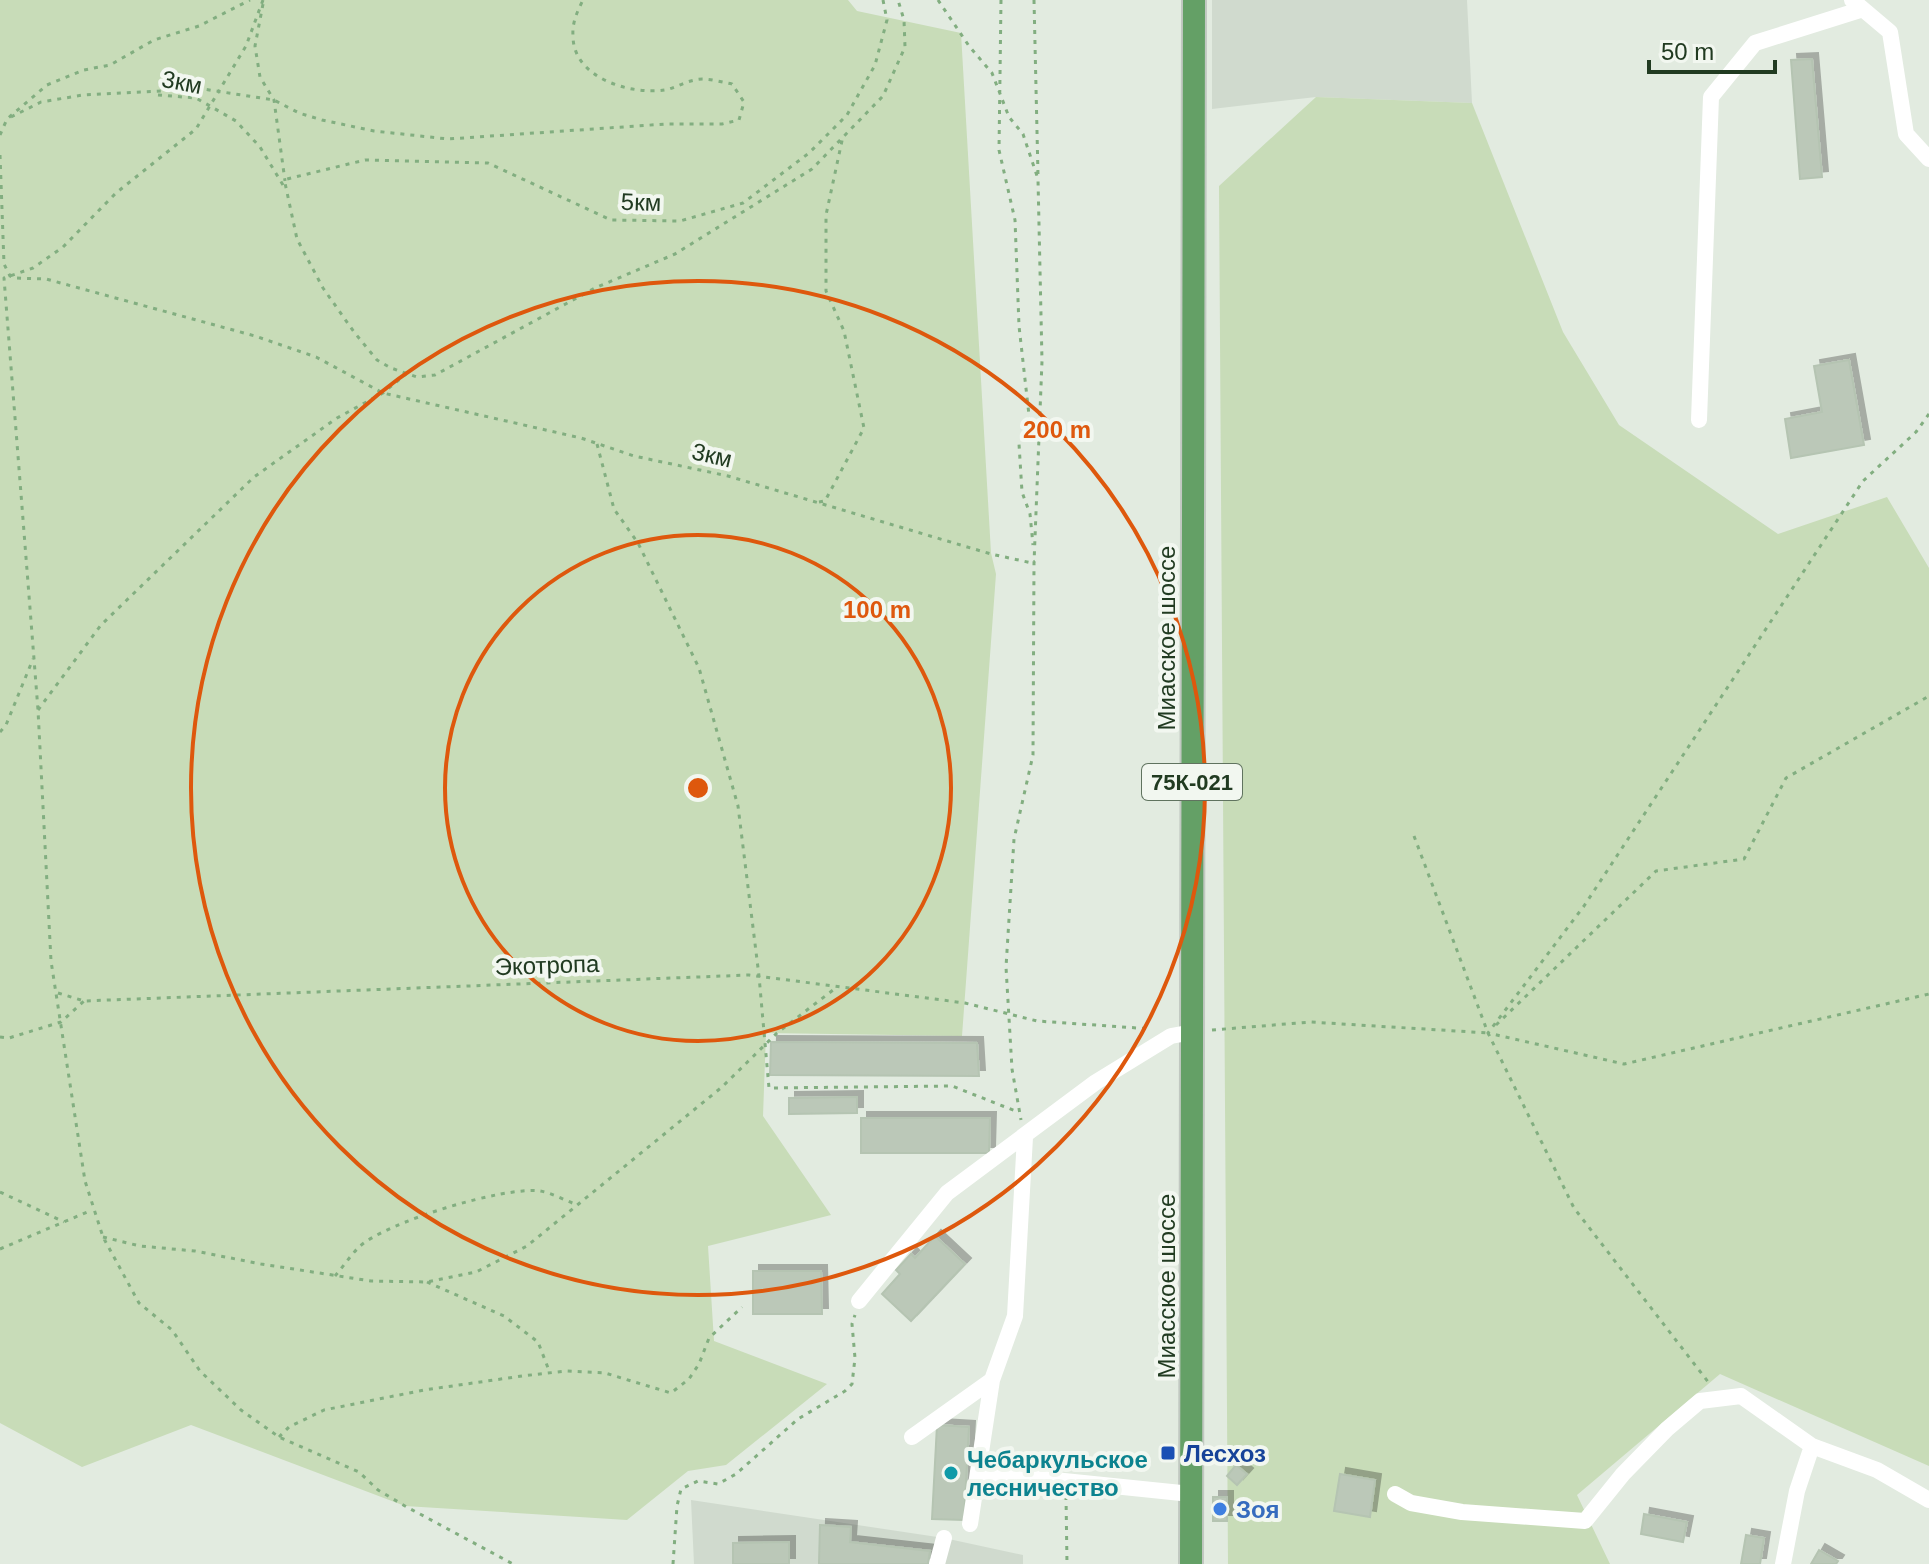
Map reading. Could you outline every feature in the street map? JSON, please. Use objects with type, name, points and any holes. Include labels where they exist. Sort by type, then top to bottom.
[{"type":"main road","name":"Миасское шоссе","points":[[1191,1564],[1182,1034],[1194,0]]},
{"type":"street","points":[[1699,420],[1711,97],[1755,43],[1857,5],[1890,32],[1906,134],[1929,159]]},
{"type":"street","points":[[859,1301],[947,1193],[1096,1082],[1182,1034]]},
{"type":"street","points":[[970,1524],[992,1380],[1015,1316],[1025,1137]]},
{"type":"street","points":[[912,1437],[992,1380]]},
{"type":"street","points":[[1395,1494],[1411,1503],[1462,1512],[1585,1521],[1623,1474],[1700,1401],[1741,1396],[1812,1446],[1877,1470],[1929,1500]]},
{"type":"street","points":[[1783,1564],[1797,1491],[1812,1446]]},
{"type":"street","points":[[978,1472],[1191,1494]]},
{"type":"street","points":[[937,1564],[944,1538]]},
{"type":"path","points":[[0,135],[3,123],[47,85],[84,70],[110,65],[154,40],[199,26],[250,0]]},
{"type":"path","points":[[7,277],[33,268],[63,247],[116,193],[196,129],[246,46],[263,0]]},
{"type":"path","points":[[263,0],[255,46],[260,77],[274,100],[297,239],[323,288],[377,360],[406,374],[426,377],[439,373],[595,288],[675,254],[812,169],[883,96],[905,47],[904,20],[898,0]]},
{"type":"path","points":[[11,117],[41,102],[83,95],[203,89],[274,100],[322,120],[399,135],[448,139],[666,124],[722,124],[739,120],[744,102],[732,84],[697,79],[665,90],[632,89],[607,82],[581,63],[572,39],[574,19],[583,0]]},
{"type":"path","name":"5км","points":[[287,180],[365,160],[488,163],[611,220],[680,221],[743,203],[809,153],[847,115],[875,65],[887,20],[883,0]]},
{"type":"path","points":[[938,0],[969,46],[992,73],[1009,117],[1023,134],[1038,179]]},
{"type":"path","points":[[1001,0],[999,150],[1015,220],[1019,326],[1030,424],[1019,444],[1022,492],[1030,514],[1033,561]]},
{"type":"path","points":[[1025,1137],[1012,1069],[1006,967],[1014,839],[1033,755],[1033,561],[1042,361],[1034,0]]},
{"type":"path","name":"3км","points":[[147,94],[196,98],[236,121],[260,147],[287,192]]},
{"type":"path","points":[[816,503],[825,501],[864,428],[844,331],[826,291],[826,215],[843,136]]},
{"type":"path","points":[[0,155],[4,264],[38,710],[51,961],[85,1181],[93,1210],[103,1237],[139,1303],[172,1330],[200,1371],[241,1410],[279,1437],[359,1472],[378,1490],[513,1564]]},
{"type":"path","name":"3км","points":[[7,277],[46,279],[255,336],[316,357],[383,393],[581,438],[634,456],[728,476],[936,539],[1033,561]]},
{"type":"path","points":[[38,710],[101,625],[254,477],[337,418],[383,393],[406,374]]},
{"type":"path","points":[[1488,1033],[1584,906],[1863,481],[1916,432],[1929,414]]},
{"type":"path","points":[[597,444],[614,509],[638,543],[699,668],[738,806],[769,1088],[952,1086],[1044,1122]]},
{"type":"path","points":[[0,732],[6,725],[34,658]]},
{"type":"path","points":[[1488,1033],[1656,871],[1744,859],[1786,778],[1929,696]]},
{"type":"path","points":[[1414,836],[1488,1033],[1574,1208],[1721,1399]]},
{"type":"path","name":"Экотропа","points":[[58,993],[84,1001],[759,976],[965,1003],[1037,1021],[1182,1034],[1311,1022],[1488,1033],[1624,1064],[1929,994]]},
{"type":"path","points":[[103,1237],[140,1246],[195,1251],[371,1281],[427,1282],[476,1272],[527,1246],[722,1087],[765,1045],[837,987]]},
{"type":"path","points":[[0,1037],[9,1038],[61,1022],[84,1001]]},
{"type":"path","points":[[335,1276],[360,1246],[401,1223],[441,1210],[502,1195],[540,1191],[575,1204]]},
{"type":"path","points":[[0,1192],[64,1222]]},
{"type":"path","points":[[0,1249],[93,1210]]},
{"type":"path","points":[[427,1282],[504,1316],[538,1342],[550,1373]]},
{"type":"path","points":[[673,1564],[681,1489],[698,1481],[718,1484],[736,1474],[798,1419],[852,1384],[855,1358],[852,1324],[859,1301]]},
{"type":"path","points":[[279,1437],[289,1427],[324,1410],[424,1390],[550,1373],[605,1373],[671,1393],[689,1379],[699,1364],[709,1338],[742,1307]]},
{"type":"path","points":[[1066,1479],[1067,1564]]},
{"type":"shaded area","points":[[1212,0],[1467,0],[1472,103],[1316,97],[1212,109]]},
{"type":"shaded area","points":[[691,1500],[944,1538],[1023,1555],[1023,1564],[694,1564]]},
{"type":"green space","points":[[0,0],[848,0],[857,11],[961,33],[991,553],[996,574],[962,1036],[766,1033],[763,1116],[831,1215],[708,1246],[714,1341],[827,1384],[726,1465],[688,1471],[627,1520],[405,1506],[191,1425],[82,1467],[0,1423]]},
{"type":"green space","points":[[1316,97],[1472,103],[1563,332],[1619,425],[1778,534],[1887,497],[1929,568],[1929,1466],[1720,1374],[1577,1495],[1610,1564],[1228,1564],[1219,186]]},
{"type":"building","points":[[1812,59],[1822,177],[1800,179],[1791,60]]},
{"type":"building","points":[[1849,360],[1864,445],[1791,458],[1785,419],[1822,412],[1814,366]]},
{"type":"building","points":[[771,1042],[977,1043],[979,1076],[770,1075]]},
{"type":"building","points":[[857,1097],[857,1113],[789,1114],[789,1098]]},
{"type":"building","points":[[861,1118],[990,1118],[989,1153],[861,1153]]},
{"type":"building","points":[[935,1236],[965,1264],[911,1321],[882,1294],[900,1274],[896,1270],[911,1254],[915,1258]]},
{"type":"building","points":[[753,1271],[821,1271],[822,1314],[753,1314]]},
{"type":"building","name":"Чебаркульское лесничество","points":[[937,1425],[969,1427],[964,1520],[932,1519]]},
{"type":"building","points":[[1236,1465],[1247,1474],[1237,1485],[1227,1476]]},
{"type":"building","points":[[1340,1474],[1375,1480],[1370,1517],[1334,1511]]},
{"type":"building","name":"Зоя","points":[[1213,1497],[1227,1497],[1227,1521],[1213,1521]]},
{"type":"building","points":[[1644,1514],[1687,1522],[1683,1542],[1641,1534]]},
{"type":"building","points":[[820,1525],[851,1527],[850,1542],[930,1551],[928,1564],[819,1564]]},
{"type":"building","points":[[1746,1535],[1764,1538],[1760,1564],[1741,1564]]},
{"type":"building","points":[[789,1542],[789,1564],[733,1564],[733,1543]]},
{"type":"building","points":[[1819,1550],[1838,1561],[1836,1564],[1811,1564]]},
{"type":"place","name":"Лесхоз","points":[[1168,1453]]},
{"type":"place","name":"Чебаркульское лесничество","points":[[951,1473]]},
{"type":"place","name":"Зоя","points":[[1220,1509]]}]
